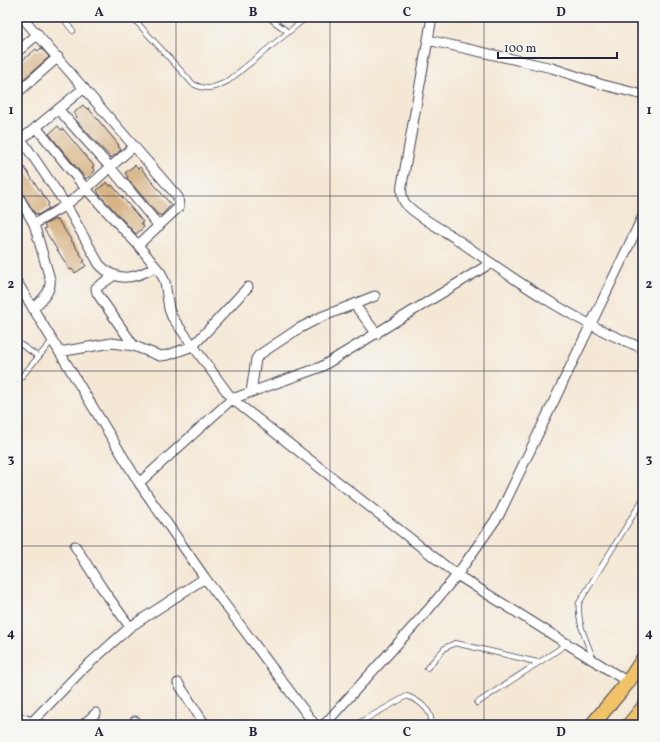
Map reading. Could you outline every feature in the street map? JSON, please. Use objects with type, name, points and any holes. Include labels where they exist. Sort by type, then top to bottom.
[{"type":"main road","points":[[592,725],[628,682],[643,659]]},
{"type":"main road","points":[[629,725],[643,708]]},
{"type":"street","points":[[22,17],[178,197],[179,207],[138,246]]},
{"type":"street","points":[[432,17],[401,194],[409,207],[491,263],[589,325],[643,348]]},
{"type":"street","points":[[17,52],[38,34]]},
{"type":"street","points":[[428,40],[552,68],[600,84],[643,95]]},
{"type":"street","points":[[17,93],[58,57]]},
{"type":"street","points":[[84,88],[36,127],[19,138],[66,205],[99,264],[113,276]]},
{"type":"street","points":[[58,109],[110,167],[159,226]]},
{"type":"street","points":[[36,127],[86,190],[138,246],[155,267],[165,282],[168,309],[172,317],[232,399],[457,575],[628,682]]},
{"type":"street","points":[[34,224],[66,205],[86,190],[134,146]]},
{"type":"street","points":[[17,194],[34,224],[51,286],[49,291],[33,309]]},
{"type":"street","points":[[324,725],[428,610],[457,575],[506,502],[589,325],[643,216]]},
{"type":"street","points":[[139,483],[232,399],[321,367],[491,263]]},
{"type":"street","points":[[134,346],[97,293],[96,288],[113,276],[135,277],[155,267]]},
{"type":"street","points":[[17,282],[139,483],[205,578],[315,725]]},
{"type":"street","points":[[59,352],[112,343],[134,346],[160,356],[168,355],[193,346],[248,288]]},
{"type":"street","points":[[251,392],[256,359],[259,355],[298,329],[321,317],[375,296]]},
{"type":"street","points":[[354,304],[377,334]]},
{"type":"street","points":[[75,546],[102,588],[130,627]]},
{"type":"street","points":[[17,717],[33,724],[81,671],[130,627],[205,578]]},
{"type":"street","points":[[178,683],[205,725]]},
{"type":"street","points":[[83,725],[96,712]]},
{"type":"lane","points":[[62,17],[73,31]]},
{"type":"lane","points":[[132,17],[192,84],[202,88],[215,87],[228,81],[307,17]]},
{"type":"lane","points":[[268,17],[288,32]]},
{"type":"lane","points":[[17,382],[52,341]]},
{"type":"lane","points":[[17,342],[39,357]]},
{"type":"lane","points":[[594,661],[580,622],[578,613],[579,603],[643,499]]},
{"type":"lane","points":[[427,668],[445,648],[456,643],[538,662]]},
{"type":"lane","points":[[477,703],[567,644]]},
{"type":"lane","points":[[355,725],[407,696],[418,700],[429,712],[432,721],[431,725]]},
{"type":"building","points":[[41,48],[49,57],[17,85],[17,65],[36,49],[38,51]]},
{"type":"building","points":[[83,105],[87,109],[88,108],[119,145],[118,146],[121,150],[111,158],[75,119],[77,117],[74,113]]},
{"type":"building","points":[[58,126],[61,130],[63,129],[94,166],[92,167],[95,171],[86,179],[49,134]]},
{"type":"building","points":[[22,164],[49,204],[47,206],[49,208],[38,215],[37,213],[35,214],[17,184],[17,168]]},
{"type":"building","points":[[135,165],[138,169],[140,167],[171,205],[161,216],[159,214],[158,215],[127,178],[128,177],[125,173]]},
{"type":"building","points":[[107,182],[110,186],[112,185],[143,222],[141,223],[144,227],[136,234],[97,190]]},
{"type":"building","points":[[55,219],[56,221],[58,220],[85,261],[83,262],[86,266],[75,273],[72,269],[70,270],[44,229],[46,228],[44,225]]}]
